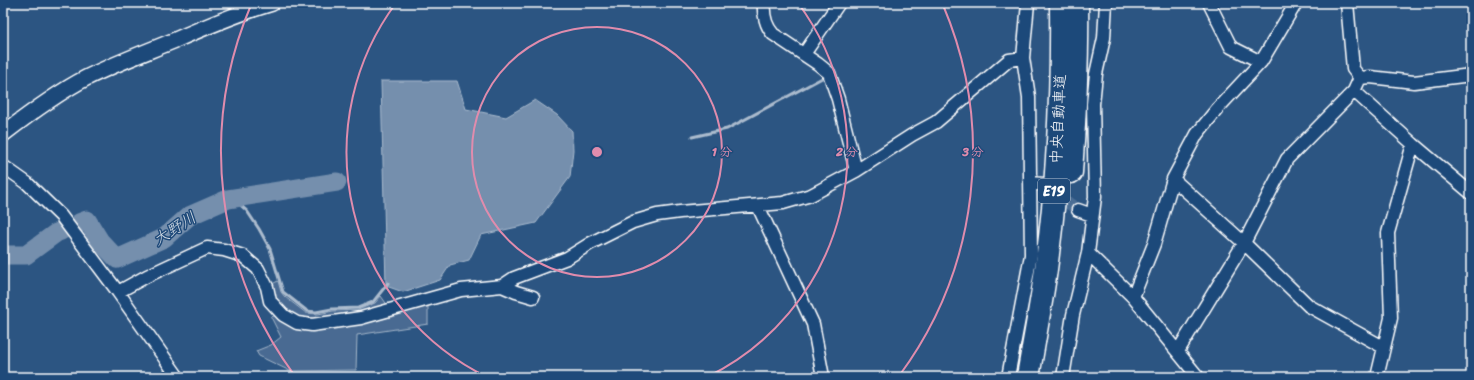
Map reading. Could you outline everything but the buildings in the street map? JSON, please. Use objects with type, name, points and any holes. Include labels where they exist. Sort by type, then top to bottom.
[{"type":"highway","name":"中央自動車道","points":[[1028,377],[1046,269],[1055,188],[1062,41],[1061,3]]},
{"type":"highway","name":"中央自動車道","points":[[1043,377],[1059,276],[1070,192],[1078,39],[1077,3]]},
{"type":"street","points":[[3,134],[85,78],[193,32],[272,3]]},
{"type":"street","points":[[764,3],[763,10],[769,29],[829,73],[838,98],[856,170]]},
{"type":"street","points":[[804,54],[839,3]]},
{"type":"street","points":[[1008,377],[1031,256],[1028,97],[1023,58],[1028,3]]},
{"type":"street","points":[[1063,377],[1073,316],[1088,253],[1095,197],[1093,104],[1096,74],[1104,38],[1106,3]]},
{"type":"street","points":[[1209,3],[1231,47],[1261,62]]},
{"type":"street","points":[[1133,297],[1154,244],[1173,179],[1197,134],[1218,108],[1261,62],[1296,3]]},
{"type":"street","points":[[1347,3],[1353,70],[1360,78],[1414,82],[1471,75]]},
{"type":"street","points":[[118,292],[147,276],[207,248],[224,250],[243,256],[258,270],[266,287],[270,301],[282,315],[296,323],[312,325],[362,318],[461,290],[502,286],[514,278],[567,258],[591,243],[633,222],[657,215],[680,212],[782,203],[811,195],[936,122],[1009,60],[1023,58]]},
{"type":"street","points":[[1178,351],[1244,243],[1287,159],[1354,91],[1360,78]]},
{"type":"street","points":[[1354,91],[1471,193]]},
{"type":"street","points":[[1376,377],[1391,318],[1388,232],[1413,144]]},
{"type":"street","points":[[3,166],[27,183],[61,216],[118,292],[178,377]]},
{"type":"street","points":[[1173,179],[1244,243],[1309,306],[1383,347]]},
{"type":"street","points":[[1030,182],[1043,184]]},
{"type":"street","points":[[758,206],[813,324],[823,377]]},
{"type":"street","points":[[1078,210],[1092,215]]},
{"type":"street","points":[[1088,253],[1133,297],[1198,377]]},
{"type":"street","points":[[502,286],[533,297]]},
{"type":"shaded area","points":[[381,81],[457,81],[466,109],[506,117],[535,100],[557,115],[572,131],[573,150],[570,177],[536,223],[481,235],[469,260],[450,265],[440,280],[403,292],[386,286]]},
{"type":"shaded area","points":[[278,281],[281,292],[285,297],[306,313],[318,314],[333,311],[358,310],[375,303],[381,296],[388,306],[428,305],[428,324],[357,335],[356,370],[290,371],[259,356],[256,351],[271,345],[281,337],[271,317],[288,311],[274,298],[270,285]]},
{"type":"waterway","points":[[692,137],[727,129],[824,77]]},
{"type":"waterway","name":"大野川","points":[[79,223],[87,220],[100,241],[117,259],[164,238],[189,216],[228,199],[337,182]]},
{"type":"waterway","points":[[228,199],[232,203],[238,203],[247,211],[259,229],[270,249],[283,292],[307,311],[316,312],[332,309],[358,308],[373,302],[388,283]]},
{"type":"waterway","name":"大野川","points":[[3,255],[26,255],[61,231]]},
{"type":"tunnel","points":[[1052,191],[1078,210]]}]
